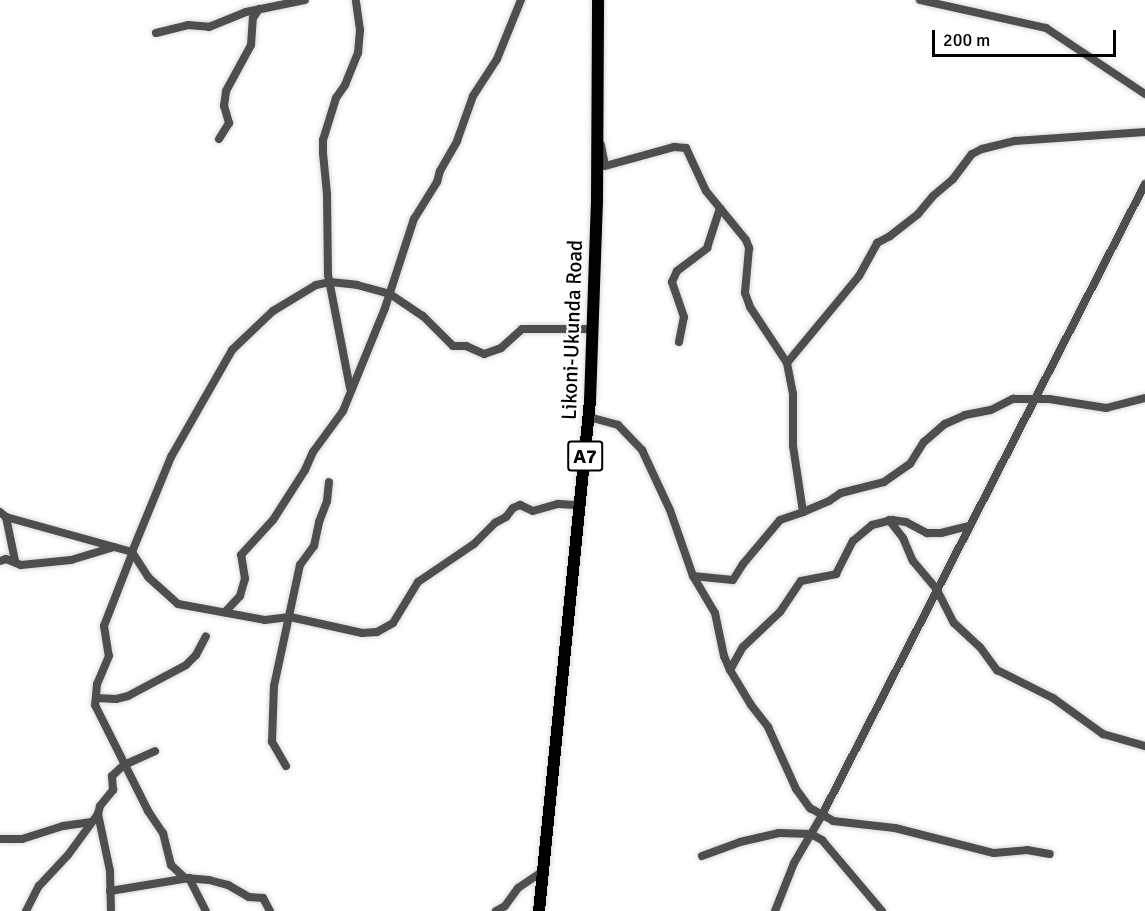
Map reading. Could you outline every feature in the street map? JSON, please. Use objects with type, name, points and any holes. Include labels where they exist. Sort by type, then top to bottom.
[{"type":"highway","name":"Likoni-Ukunda Road","points":[[540,911],[589,417],[594,329],[598,0]]},
{"type":"street","points":[[156,33],[188,25],[209,27],[259,9],[305,0]]},
{"type":"street","points":[[351,389],[330,282],[323,140],[336,98],[345,85],[358,53],[360,30],[356,0]]},
{"type":"street","points":[[225,612],[240,596],[245,579],[241,555],[273,520],[305,470],[313,452],[343,411],[390,294],[414,219],[437,182],[457,141],[473,96],[497,59],[521,0]]},
{"type":"street","points":[[920,0],[1046,28],[1145,94]]},
{"type":"street","points":[[219,140],[229,123],[224,106],[226,91],[251,45],[254,18],[259,9]]},
{"type":"street","points":[[596,121],[606,166],[674,147],[686,148],[706,191],[746,240],[749,248],[744,293],[750,307],[787,363],[793,394],[793,446],[803,512]]},
{"type":"street","points":[[787,363],[859,276],[877,243],[918,214],[933,196],[953,179],[972,154],[1015,141],[1145,132]]},
{"type":"street","points":[[775,911],[794,863],[821,816],[938,590],[1145,184]]},
{"type":"street","points":[[679,342],[684,317],[672,282],[677,271],[706,248],[720,208]]},
{"type":"street","points":[[206,911],[189,878],[171,865],[163,832],[148,811],[95,705],[97,684],[109,656],[104,626],[132,553],[171,457],[232,350],[273,311],[316,285],[330,282],[372,287],[390,294],[423,316],[453,346],[466,346],[484,354],[501,348],[522,330],[594,329]]},
{"type":"street","points":[[693,576],[733,580],[743,564],[780,520],[830,501],[841,492],[884,482],[910,464],[930,436],[958,417],[991,410],[1013,399],[1049,399],[1106,408],[1145,398]]},
{"type":"street","points":[[589,417],[618,425],[642,450],[670,510],[693,576],[715,613],[724,656],[730,670],[751,705],[768,727],[796,789],[810,808],[833,821],[918,832],[994,853],[1027,850],[1050,855]]},
{"type":"street","points":[[286,766],[272,742],[274,686],[300,565],[314,546],[319,522],[327,501],[329,482]]},
{"type":"street","points":[[3,514],[132,553],[147,577],[178,604],[265,620],[290,617],[330,628],[362,633],[377,632],[393,623],[418,582],[474,544],[495,523],[506,518],[513,508],[520,505],[533,511],[558,504],[580,505]]},
{"type":"street","points":[[3,514],[15,561]]},
{"type":"street","points":[[730,670],[743,647],[780,612],[801,581],[836,574],[853,542],[872,525],[889,520],[906,522],[927,532],[941,533],[969,526]]},
{"type":"street","points":[[889,520],[903,538],[913,561],[938,590],[954,623],[980,647],[997,670],[1053,698],[1103,735],[1145,746]]},
{"type":"street","points":[[0,561],[6,559],[21,565],[71,560],[115,547]]},
{"type":"street","points":[[96,698],[116,699],[128,696],[186,665],[196,656],[206,636]]},
{"type":"street","points":[[111,911],[110,871],[98,814],[100,806],[112,790],[112,776],[124,765],[155,751]]},
{"type":"street","points":[[26,911],[39,886],[68,855],[98,814]]},
{"type":"street","points":[[0,839],[22,839],[63,826],[90,822]]},
{"type":"street","points":[[702,856],[740,842],[779,833],[811,834],[822,840],[882,911]]},
{"type":"street","points":[[496,911],[505,906],[518,888],[543,872]]},
{"type":"street","points":[[110,891],[189,878],[209,880],[228,885],[249,897],[263,898],[270,911]]}]
